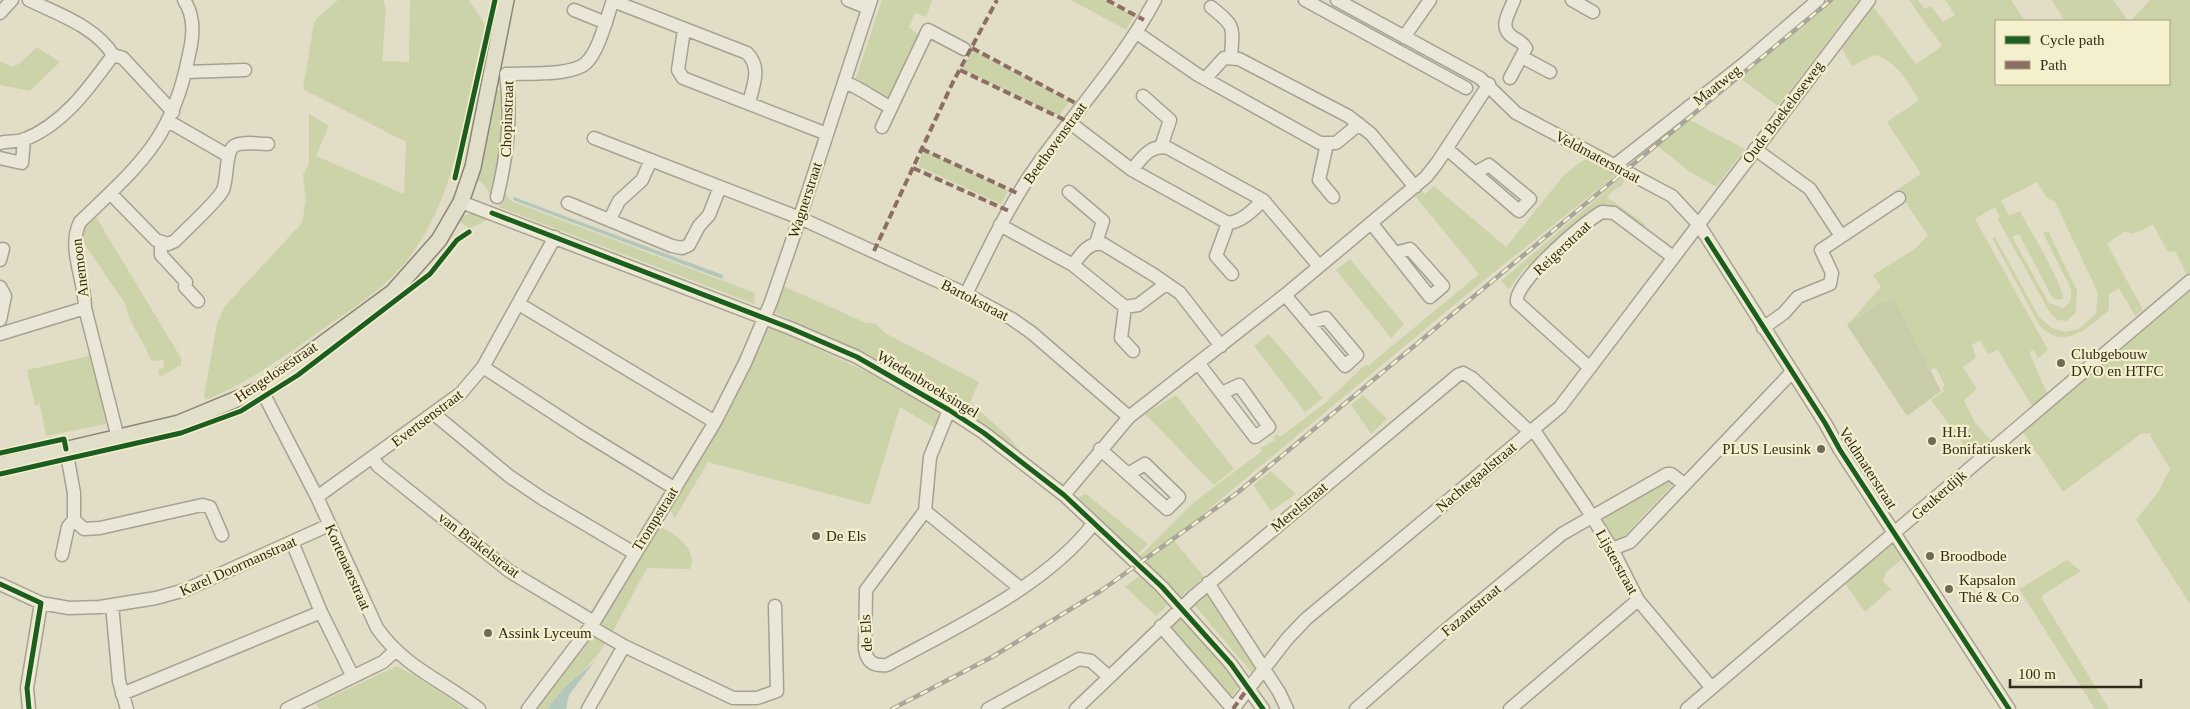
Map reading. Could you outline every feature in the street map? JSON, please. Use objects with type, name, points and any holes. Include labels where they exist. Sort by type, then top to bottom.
[{"type":"main road","name":"Hengelosestraat","points":[[0,465],[180,423],[261,389],[393,292],[439,240],[461,202],[473,167],[490,73],[506,0]]},
{"type":"street","points":[[0,13],[12,0]]},
{"type":"street","points":[[30,0],[77,24],[106,43],[113,55],[123,58],[170,116],[227,155]]},
{"type":"street","name":"Anemoon","points":[[118,438],[85,308],[85,292],[75,243],[76,229],[80,222],[112,194],[152,149],[170,116],[186,72],[192,26],[190,10],[184,0]]},
{"type":"street","points":[[848,0],[869,4]]},
{"type":"street","name":"Beethovenstraat","points":[[966,294],[1000,225],[1036,166],[1137,33],[1155,0]]},
{"type":"street","points":[[1305,0],[1318,3],[1466,88]]},
{"type":"street","name":"Veldmaterstraat","points":[[1337,0],[1489,84],[1504,103],[1516,113],[1672,196],[1699,225],[1825,423],[1830,434],[1896,532],[2009,709]]},
{"type":"street","points":[[1404,36],[1430,0]]},
{"type":"street","points":[[1510,78],[1526,48],[1524,43],[1507,33],[1505,29],[1505,22],[1514,0]]},
{"type":"street","points":[[1572,0],[1593,12]]},
{"type":"street","name":"Maatweg","points":[[1614,166],[1745,64],[1818,0]]},
{"type":"street","name":"Oude Boekeloseweg","points":[[1699,225],[1869,0]]},
{"type":"street","points":[[613,1],[747,54],[754,60],[757,69],[749,103]]},
{"type":"street","name":"Chopinstraat","points":[[497,197],[508,149],[509,94],[506,74],[573,71],[585,65],[592,56],[613,1]]},
{"type":"street","name":"Wagnerstraat","points":[[764,318],[800,218],[869,4]]},
{"type":"street","points":[[1211,7],[1230,22],[1233,30],[1231,57]]},
{"type":"street","points":[[574,10],[606,23]]},
{"type":"street","points":[[684,30],[678,70],[683,78],[826,134]]},
{"type":"street","points":[[882,127],[928,30],[964,48]]},
{"type":"street","points":[[1137,33],[1205,79],[1320,143],[1336,143],[1358,124]]},
{"type":"street","points":[[1415,60],[1423,47]]},
{"type":"street","points":[[0,143],[24,139],[59,119],[90,86],[113,55]]},
{"type":"street","points":[[1205,79],[1219,62],[1231,57],[1272,76],[1358,124],[1372,134],[1415,186]]},
{"type":"street","points":[[1522,57],[1550,72]]},
{"type":"street","points":[[186,72],[246,70]]},
{"type":"street","points":[[490,73],[506,74]]},
{"type":"street","points":[[844,82],[859,88],[870,98],[890,107]]},
{"type":"street","points":[[1064,495],[1129,416],[1199,364],[1285,295],[1318,266],[1372,224],[1432,170],[1489,84]]},
{"type":"street","points":[[1143,96],[1170,120],[1161,147]]},
{"type":"street","points":[[1069,122],[1132,170],[1228,223],[1236,222],[1244,217],[1263,200]]},
{"type":"street","name":"Bartokstraat","points":[[594,138],[800,218],[966,294],[1012,318],[1129,416]]},
{"type":"street","points":[[0,158],[22,163],[24,139]]},
{"type":"street","points":[[161,243],[175,241],[222,192],[228,172],[227,155],[237,144],[268,144]]},
{"type":"street","points":[[1327,144],[1319,180],[1333,197]]},
{"type":"street","points":[[1132,170],[1152,149],[1161,147],[1263,200],[1318,266]]},
{"type":"street","points":[[1447,149],[1475,173]]},
{"type":"street","points":[[1755,149],[1810,189],[1841,236]]},
{"type":"street","points":[[610,219],[619,201],[642,180],[651,160]]},
{"type":"street","points":[[568,203],[672,246],[682,248],[689,246],[699,226],[709,215],[720,187]]},
{"type":"street","points":[[1069,192],[1103,221],[1096,243]]},
{"type":"street","points":[[112,194],[161,243],[161,256],[186,282],[185,287],[198,301]]},
{"type":"street","points":[[1763,328],[1784,313],[1798,297],[1830,284],[1832,274],[1821,250],[1899,198]]},
{"type":"street","name":"Wiedenbroeksingel","points":[[461,202],[555,236],[764,318],[857,357],[949,410],[984,434],[1064,495],[1094,522],[1181,607],[1231,664],[1263,709]]},
{"type":"street","name":"Reigerstraat","points":[[1590,368],[1517,302],[1519,292],[1546,258],[1602,212],[1614,213],[1673,257]]},
{"type":"street","points":[[1228,223],[1216,256],[1232,274]]},
{"type":"street","points":[[1372,224],[1395,253]]},
{"type":"street","points":[[1000,225],[1073,264],[1126,307],[1138,306],[1166,284]]},
{"type":"street","name":"Nachtegaalstraat","points":[[1233,709],[1287,639],[1306,620],[1560,407],[1699,225]]},
{"type":"street","name":"Evertsenstraat","points":[[317,497],[466,389],[483,367],[555,236]]},
{"type":"street","points":[[1073,264],[1088,247],[1096,243],[1103,244],[1180,293],[1221,346]]},
{"type":"street","name":"Geukerdijk","points":[[1687,709],[2190,281]]},
{"type":"street","points":[[0,287],[5,296],[0,320]]},
{"type":"street","points":[[1285,295],[1309,323]]},
{"type":"street","points":[[518,304],[714,422]]},
{"type":"street","points":[[1126,307],[1121,338],[1133,351]]},
{"type":"street","points":[[0,334],[85,308]]},
{"type":"street","name":"Trompstraat","points":[[528,709],[592,624],[714,422],[745,364],[764,318]]},
{"type":"street","points":[[1199,364],[1222,393]]},
{"type":"street","points":[[483,367],[584,434],[674,488]]},
{"type":"street","points":[[1612,549],[1630,542],[1792,372]]},
{"type":"street","name":"Merelstraat","points":[[1076,709],[1108,676],[1208,583],[1458,375],[1463,373],[1472,378],[1532,430]]},
{"type":"street","name":"Kortenaerstraat","points":[[261,389],[317,497],[372,620],[406,662],[450,688],[479,709]]},
{"type":"street","name":"de Els","points":[[949,410],[930,457],[924,511],[866,590],[865,649],[866,658],[871,663],[877,666],[887,665],[974,617],[1038,577],[1063,556],[1094,522]]},
{"type":"street","points":[[434,414],[509,476],[634,554]]},
{"type":"street","name":"Lijsterstraat","points":[[1532,430],[1612,549],[1638,600],[1711,688]]},
{"type":"street","points":[[62,555],[68,527],[74,520],[74,493],[66,449]]},
{"type":"street","points":[[1100,449],[1128,474]]},
{"type":"street","name":"van Brakelstraat","points":[[373,458],[378,466],[509,571],[624,646],[730,704]]},
{"type":"street","name":"Fazantstraat","points":[[1356,709],[1441,634],[1562,534],[1590,516],[1667,474],[1672,474],[1684,484]]},
{"type":"street","points":[[74,520],[84,529],[100,528],[202,505],[210,507],[222,535]]},
{"type":"street","points":[[924,511],[1020,588]]},
{"type":"street","name":"Karel Doormanstraat","points":[[0,584],[42,603],[69,608],[112,605],[186,590],[329,525]]},
{"type":"street","points":[[292,542],[321,612],[353,677]]},
{"type":"street","points":[[1208,583],[1279,692],[1287,709]]},
{"type":"street","points":[[1510,709],[1638,600]]},
{"type":"street","points":[[29,709],[27,688],[42,603]]},
{"type":"street","points":[[112,605],[116,664],[126,709]]},
{"type":"street","points":[[730,704],[777,691],[775,606]]},
{"type":"street","points":[[122,694],[321,612]]},
{"type":"street","points":[[1161,626],[1233,709]]},
{"type":"street","points":[[588,709],[624,646]]},
{"type":"street","points":[[287,709],[383,662],[396,651]]},
{"type":"street","points":[[988,709],[1079,659],[1091,661],[1108,676]]},
{"type":"green space","points":[[338,0],[383,0],[386,9],[382,61],[409,62],[410,0],[469,0],[485,25],[464,122],[446,187],[434,218],[417,246],[388,281],[358,305],[276,362],[234,387],[205,400],[204,396],[217,324],[225,306],[302,223],[306,200],[303,175],[309,163],[309,114],[329,126],[316,156],[404,194],[406,142],[303,89],[314,23],[318,17]]},
{"type":"green space","points":[[882,0],[932,0],[926,17],[915,13],[909,27],[920,36],[889,102],[855,81]]},
{"type":"green space","points":[[1071,0],[1104,0],[1134,16],[1126,30]]},
{"type":"green space","points":[[1828,0],[1859,0],[1778,106],[1737,76]]},
{"type":"green space","points":[[1909,0],[1918,0],[1925,9],[1931,6],[1943,22],[1955,15],[1945,0],[2011,0],[2024,20],[1995,20],[1995,85],[2170,85],[2170,20],[2131,20],[2150,0],[2190,0],[2190,275],[2188,277],[2175,251],[2168,252],[2153,225],[2133,234],[2125,231],[2107,244],[2143,310],[2135,316],[2119,288],[2109,294],[2109,310],[2094,323],[2077,334],[2059,337],[2049,333],[2040,326],[1992,238],[1995,237],[2039,317],[2052,328],[2065,332],[2079,329],[2096,313],[2098,293],[2055,202],[2047,198],[2037,182],[2001,200],[2009,216],[2020,211],[2053,270],[2063,299],[2055,299],[2051,295],[2019,234],[2012,237],[2049,303],[2063,308],[2070,300],[2071,289],[2043,233],[2048,231],[2077,291],[2076,312],[2067,321],[2057,320],[2049,311],[1997,218],[2000,217],[1995,207],[1975,219],[2048,350],[2038,358],[2034,350],[2029,352],[2047,393],[2032,406],[1998,350],[1988,354],[1980,340],[1972,345],[1976,358],[1963,367],[1977,389],[1964,400],[1975,423],[1991,440],[1972,456],[1931,400],[1944,391],[1942,388],[1945,386],[1936,368],[1930,370],[1894,299],[1877,304],[1847,325],[1881,287],[1873,275],[1915,249],[1928,235],[1897,190],[1921,174],[1887,122],[1919,100],[1906,79],[1889,62],[1875,55],[1852,66],[1839,44],[1870,2],[1916,64],[1942,46]]},
{"type":"green space","points":[[2052,0],[2113,0],[2127,20],[2064,20]]},
{"type":"green space","points":[[37,47],[60,62],[30,91],[0,85],[0,61],[12,67],[19,64]]},
{"type":"green space","points":[[973,50],[1070,101],[1059,116],[962,69]]},
{"type":"green space","points":[[499,90],[504,93],[500,153],[491,197],[485,185],[478,180],[479,164],[495,92]]},
{"type":"green space","points":[[1686,118],[1745,149],[1716,187],[1689,171],[1655,144]]},
{"type":"green space","points":[[923,150],[1008,190],[1001,204],[918,166]]},
{"type":"green space","points":[[1585,159],[1616,175],[1483,281],[1173,539],[1204,577],[1180,597],[1139,557],[1193,503],[1262,451],[1260,448],[1275,440],[1273,437],[1277,434],[1280,437],[1325,403],[1366,364],[1368,366],[1479,274],[1415,196],[1421,190],[1425,194],[1434,186],[1506,247],[1564,175]]},
{"type":"green space","points":[[1622,177],[1625,178],[1622,186],[1615,189],[1607,197],[1645,224],[1641,230],[1612,209],[1533,269],[1527,265],[1509,289],[1501,281]]},
{"type":"green space","points":[[504,191],[511,201],[755,293],[754,304],[499,207]]},
{"type":"green space","points":[[93,212],[181,358],[181,365],[160,377],[158,369],[164,368],[163,360],[151,361],[130,319],[126,305],[79,236]]},
{"type":"green space","points":[[472,213],[488,219],[470,229],[458,221],[461,216]]},
{"type":"green space","points":[[1350,259],[1404,324],[1391,338],[1336,270]]},
{"type":"green space","points":[[779,284],[866,323],[875,323],[885,333],[979,382],[970,402],[1011,439],[1025,458],[911,380],[867,355],[776,313],[773,310]]},
{"type":"green space","points":[[2190,290],[2190,604],[2136,520],[2158,492],[2170,469],[2150,433],[2141,434],[2063,492],[2022,431]]},
{"type":"green space","points":[[1894,299],[1941,391],[1907,416],[1847,325],[1877,304]]},
{"type":"green space","points":[[768,326],[891,383],[940,411],[935,428],[900,407],[870,505],[708,462],[675,518],[667,505]]},
{"type":"green space","points":[[1269,334],[1323,398],[1305,412],[1254,346]]},
{"type":"green space","points":[[94,355],[107,415],[106,424],[46,436],[40,404],[35,406],[27,370]]},
{"type":"green space","points":[[1176,395],[1234,469],[1214,485],[1145,414]]},
{"type":"green space","points":[[1363,395],[1387,419],[1371,434],[1351,405]]},
{"type":"green space","points":[[1271,471],[1296,494],[1271,511],[1253,485]]},
{"type":"green space","points":[[1664,480],[1673,484],[1614,547],[1597,516]]},
{"type":"green space","points":[[1086,494],[1148,544],[1137,555],[1131,551],[1078,497]]},
{"type":"green space","points":[[655,526],[669,531],[688,548],[692,562],[690,569],[647,568],[613,631],[601,625],[600,621]]},
{"type":"green space","points":[[1892,544],[1897,547],[1903,558],[1886,572],[1883,581],[1891,589],[1865,612],[1844,582]]},
{"type":"green space","points":[[2067,560],[2081,571],[2043,595],[2042,599],[2109,709],[2095,709],[2019,589]]},
{"type":"green space","points":[[1139,576],[1169,604],[1156,616],[1125,587]]},
{"type":"green space","points":[[1209,591],[1259,665],[1253,674],[1195,606]]},
{"type":"green space","points":[[1181,617],[1216,654],[1239,686],[1229,701],[1170,634],[1170,626]]},
{"type":"green space","points":[[590,633],[608,639],[602,649],[547,709],[533,709]]},
{"type":"green space","points":[[397,666],[419,678],[465,709],[320,709],[316,704]]},
{"type":"shaded area","points":[[514,197],[723,275],[722,279],[513,200]]},
{"type":"shaded area","points":[[594,662],[569,695],[566,709],[547,709],[565,687]]},
{"type":"railway","points":[[892,709],[992,657],[1102,590],[1237,493],[1831,0]]},
{"type":"marked path","points":[[874,251],[953,82],[997,0]]},
{"type":"marked path","points":[[1107,0],[1144,20]]},
{"type":"marked path","points":[[972,48],[1081,106]]},
{"type":"marked path","points":[[960,70],[1069,122]]},
{"type":"marked path","points":[[922,149],[1019,194]]},
{"type":"marked path","points":[[913,168],[1009,211]]},
{"type":"marked path","points":[[1233,709],[1248,688]]},
{"type":"cycle path","points":[[455,178],[495,0]]},
{"type":"cycle path","points":[[492,213],[790,328],[857,357],[949,410],[984,433],[1064,495],[1162,587],[1231,664],[1263,709]]},
{"type":"cycle path","points":[[0,474],[181,433],[241,411],[298,375],[430,274],[457,240],[469,232]]},
{"type":"cycle path","points":[[1707,239],[1825,423],[1840,450],[2009,709]]},
{"type":"cycle path","points":[[0,453],[64,439],[66,449]]},
{"type":"cycle path","points":[[0,584],[41,603],[27,688],[29,709]]},
{"type":"place","name":"Clubgebouw DVO en HTFC","points":[[2061,363]]},
{"type":"place","name":"H.H. Bonifatiuskerk","points":[[1932,441]]},
{"type":"place","name":"PLUS Leusink","points":[[1821,449]]},
{"type":"place","name":"De Els","points":[[816,536]]},
{"type":"place","name":"Broodbode","points":[[1930,556]]},
{"type":"place","name":"Kapsalon Thé & Co","points":[[1949,589]]},
{"type":"place","name":"Assink Lyceum","points":[[488,633]]}]
